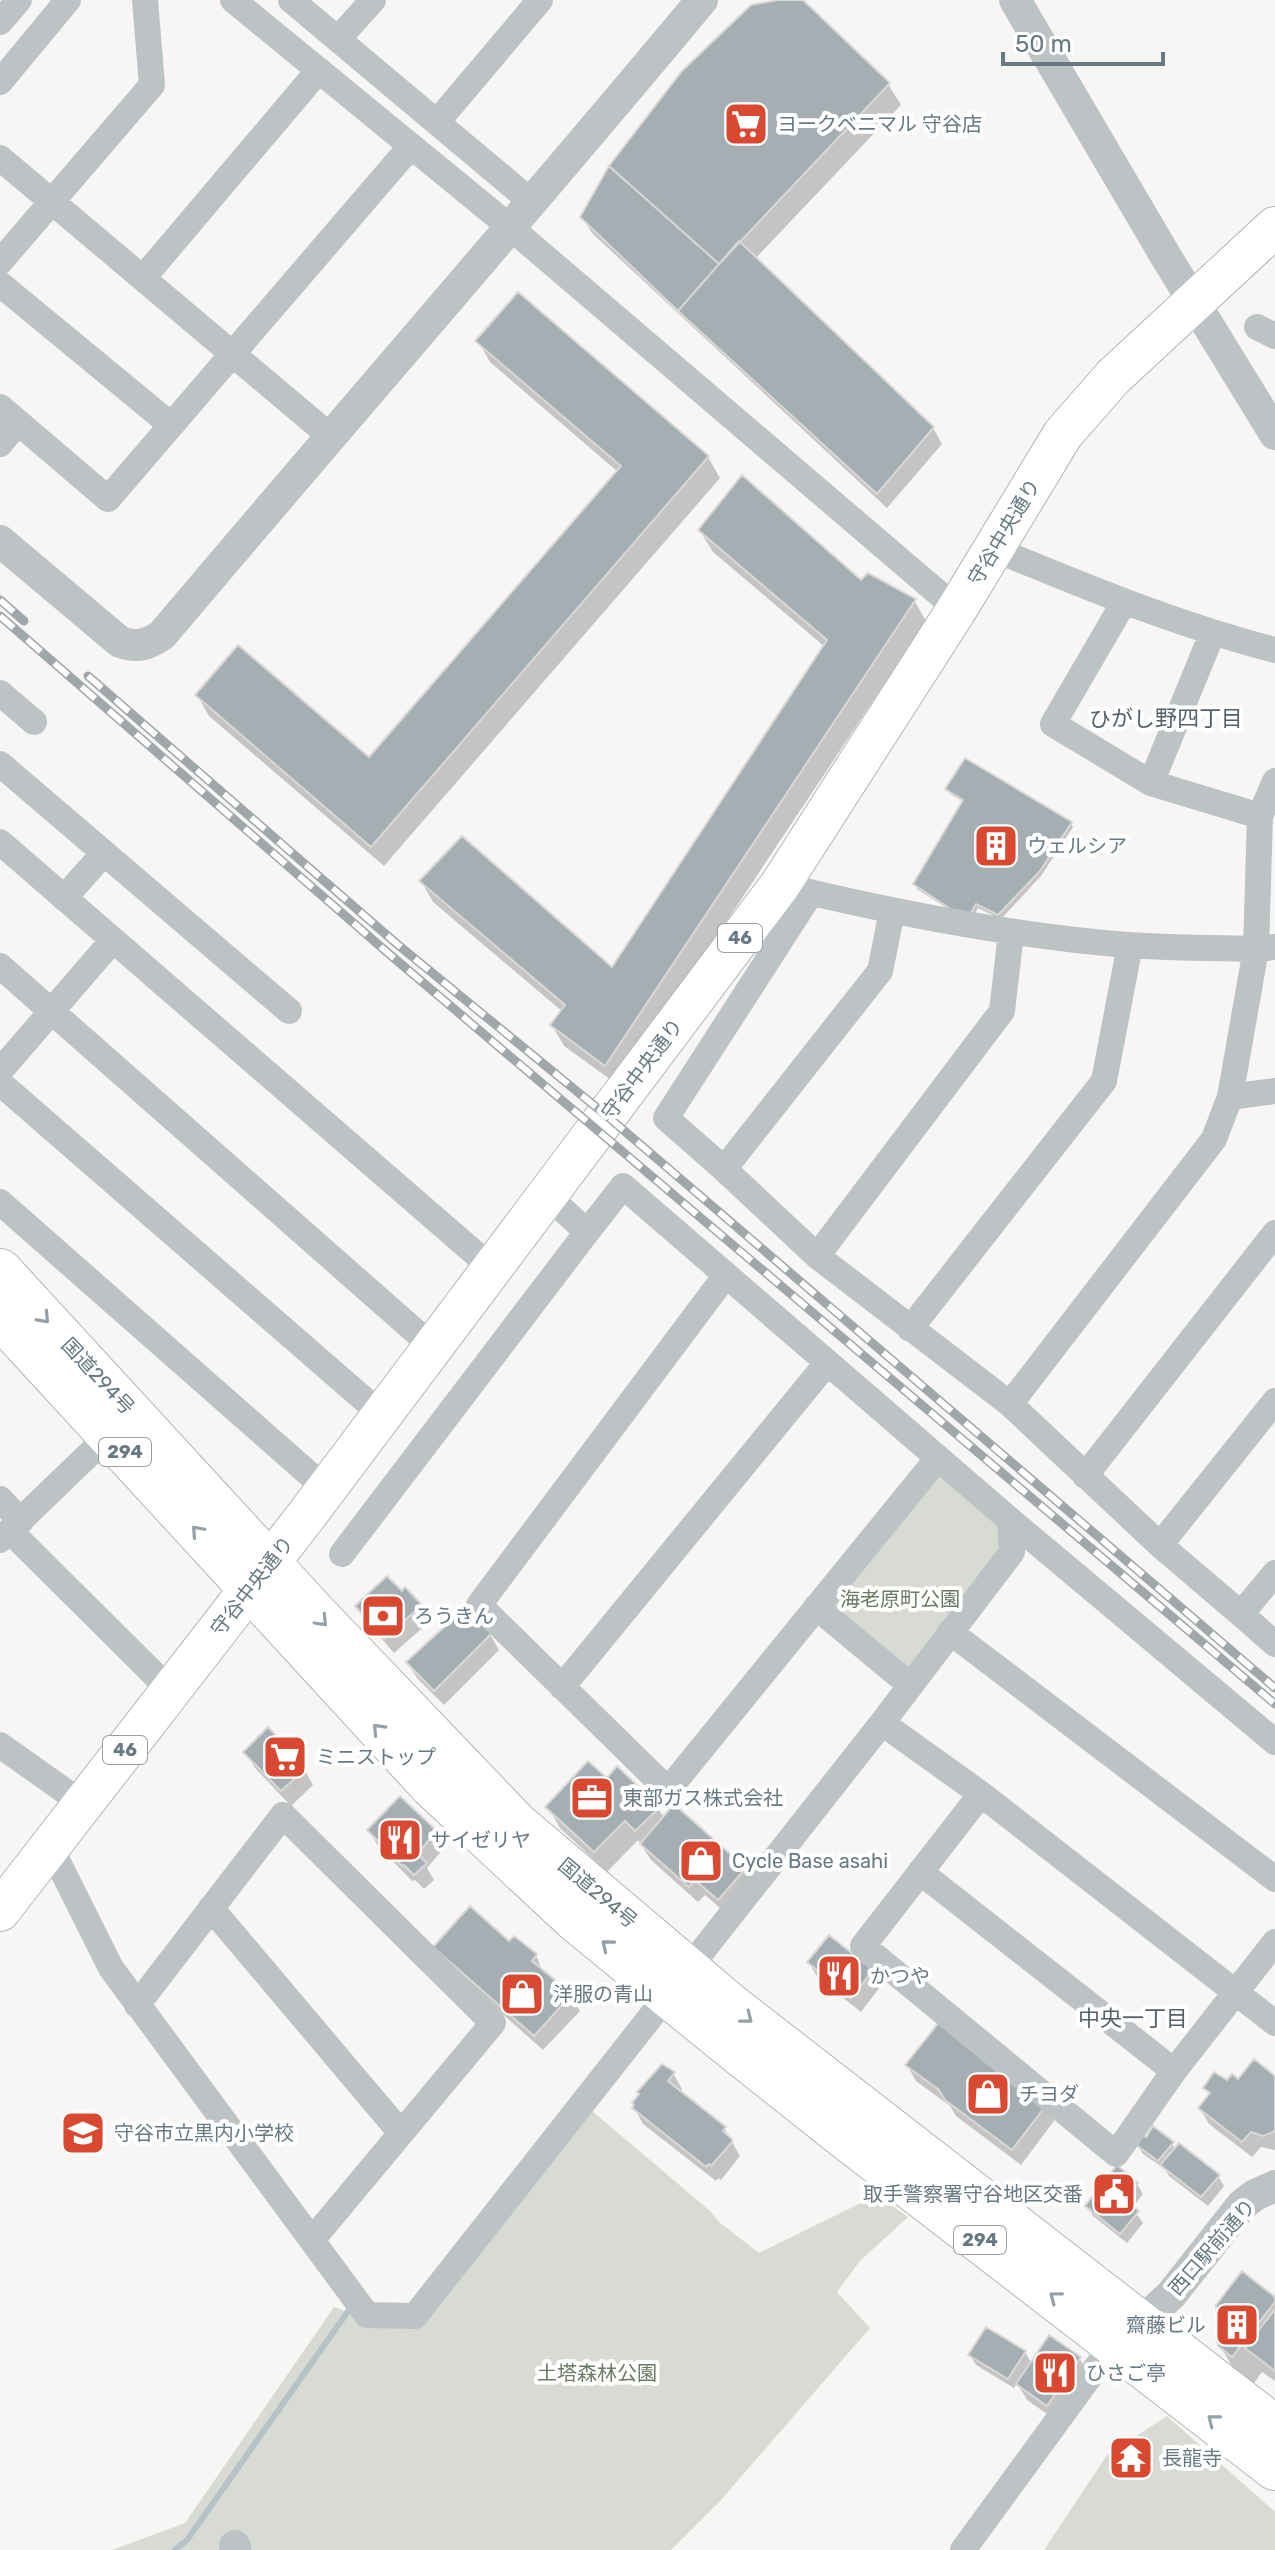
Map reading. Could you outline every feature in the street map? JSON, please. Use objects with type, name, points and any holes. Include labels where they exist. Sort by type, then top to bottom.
[{"type":"highway","name":"国道294号","points":[[0,1271],[88,1364],[259,1577]]},
{"type":"highway","name":"国道294号","points":[[0,1316],[109,1435],[677,1982],[732,2007],[1128,2334],[1275,2468]]},
{"type":"highway","name":"国道294号","points":[[1128,2334],[1275,2428]]},
{"type":"main road","name":"守谷中央通り","points":[[0,1911],[259,1577],[547,1195],[796,889],[957,609],[1063,434],[1113,377],[1275,227]]},
{"type":"street","points":[[0,22],[19,0]]},
{"type":"street","points":[[0,82],[68,0]]},
{"type":"street","points":[[0,262],[152,85],[145,0]]},
{"type":"street","points":[[233,0],[511,228],[957,609]]},
{"type":"street","points":[[291,0],[533,203]]},
{"type":"street","points":[[338,39],[373,0]]},
{"type":"street","points":[[437,122],[540,0]]},
{"type":"street","points":[[0,541],[120,642],[133,647],[149,644],[162,635],[533,203],[702,0]]},
{"type":"street","points":[[1015,0],[1193,303],[1275,434]]},
{"type":"street","points":[[143,278],[319,70]]},
{"type":"street","points":[[0,444],[9,415],[108,499],[411,146]]},
{"type":"street","points":[[0,158],[330,436]]},
{"type":"street","points":[[0,284],[171,425]]},
{"type":"street","points":[[994,549],[1212,634],[1275,650]]},
{"type":"street","points":[[1124,602],[1053,724],[1151,783],[1260,816]]},
{"type":"street","points":[[1151,783],[1212,634]]},
{"type":"street","points":[[0,693],[34,722]]},
{"type":"street","points":[[0,764],[289,1011]]},
{"type":"street","points":[[1010,1404],[1214,1139],[1230,1097],[1266,948],[1260,816],[1275,781]]},
{"type":"street","points":[[0,842],[492,1268]]},
{"type":"street","points":[[64,898],[104,853]]},
{"type":"street","points":[[1266,948],[1130,945],[1011,933],[796,889],[666,1118],[817,1256],[1010,1404],[1160,1545],[1275,1644]]},
{"type":"street","points":[[724,1169],[880,971],[892,911]]},
{"type":"street","points":[[817,1256],[1002,1011],[1011,933]]},
{"type":"street","points":[[0,1071],[113,940]]},
{"type":"street","points":[[910,1329],[1104,1081],[1130,945]]},
{"type":"street","points":[[0,966],[433,1347]]},
{"type":"street","points":[[0,1083],[382,1415]]},
{"type":"street","points":[[1230,1097],[1275,1091]]},
{"type":"street","points":[[342,1554],[623,1186],[1010,1520],[1275,1742]]},
{"type":"street","points":[[547,1195],[587,1232]]},
{"type":"street","points":[[0,1202],[325,1488]]},
{"type":"street","points":[[1085,1476],[1275,1233]]},
{"type":"street","points":[[726,1275],[479,1605],[668,1790],[938,1458]]},
{"type":"street","points":[[562,1687],[827,1363]]},
{"type":"street","points":[[1160,1545],[1275,1401]]},
{"type":"street","points":[[10,1531],[109,1435]]},
{"type":"street","points":[[0,1499],[10,1531],[170,1690]]},
{"type":"street","points":[[50,1846],[111,1968],[367,2315],[415,2316],[882,1723],[1012,1552],[1010,1520]]},
{"type":"street","points":[[1241,1614],[1275,1573]]},
{"type":"street","points":[[816,1607],[910,1685]]},
{"type":"street","points":[[950,1632],[1275,1879]]},
{"type":"street","points":[[882,1723],[981,1794],[1275,2023]]},
{"type":"street","points":[[0,1745],[83,1804]]},
{"type":"street","points":[[981,1794],[863,1946],[1116,2154],[1174,2071],[1275,1942]]},
{"type":"street","points":[[137,2005],[283,1815],[493,2023],[312,2240]]},
{"type":"street","points":[[920,1872],[1174,2071]]},
{"type":"street","points":[[211,1908],[401,2133]]},
{"type":"street","name":"西口駅前通り","points":[[1128,2334],[1171,2295],[1242,2205],[1275,2186]]},
{"type":"street","points":[[963,2550],[1104,2357],[1128,2334]]},
{"type":"green space","name":"海老原町公園","points":[[938,1458],[1010,1520],[1012,1552],[910,1685],[816,1607]]},
{"type":"green space","name":"土塔森林公園","points":[[584,2104],[759,2253],[877,2195],[908,2217],[860,2261],[837,2292],[870,2328],[721,2500],[671,2550],[112,2550],[185,2523],[334,2307],[365,2318],[415,2315]]},
{"type":"green space","name":"長龍寺","points":[[1167,2416],[1275,2512],[1275,2550],[1044,2550],[1107,2455]]},
{"type":"building","name":"ヨークベニマル 守谷店","points":[[803,0],[890,83],[719,264],[609,166],[682,71],[751,5]]},
{"type":"building","points":[[609,166],[719,264],[678,311],[580,217]]},
{"type":"building","points":[[739,241],[934,427],[877,494],[678,311]]},
{"type":"building","points":[[518,292],[709,456],[371,847],[195,695],[238,645],[369,757],[621,466],[475,341]]},
{"type":"building","points":[[742,475],[861,580],[868,573],[916,599],[605,1066],[550,1025],[565,1005],[419,881],[462,836],[612,967],[827,640],[698,530]]},
{"type":"building","name":"ウェルシア","points":[[965,758],[1072,822],[1040,871],[998,915],[976,904],[967,920],[913,884],[963,800],[945,789]]},
{"type":"building","points":[[387,1576],[402,1591],[405,1587],[422,1605],[384,1639],[355,1606]]},
{"type":"building","points":[[467,1606],[492,1633],[434,1691],[406,1662]]},
{"type":"building","points":[[268,1727],[306,1768],[281,1791],[243,1752]]},
{"type":"building","points":[[588,1761],[607,1778],[617,1766],[660,1807],[635,1831],[625,1821],[594,1852],[545,1807]]},
{"type":"building","points":[[400,1796],[437,1831],[417,1854],[427,1863],[414,1875],[367,1830]]},
{"type":"building","points":[[674,1804],[746,1868],[718,1900],[695,1880],[689,1887],[640,1844]]},
{"type":"building","points":[[470,1906],[509,1941],[514,1936],[537,1954],[532,1961],[572,1994],[534,2036],[433,1947]]},
{"type":"building","points":[[829,1935],[873,1970],[851,1998],[807,1962]]},
{"type":"building","points":[[941,2020],[1047,2104],[1012,2150],[945,2100],[939,2090],[905,2065]]},
{"type":"building","points":[[1254,2059],[1275,2076],[1275,2131],[1263,2136],[1251,2132],[1242,2142],[1198,2108],[1210,2093],[1203,2088],[1214,2072],[1227,2080],[1232,2074],[1238,2079]]},
{"type":"building","points":[[662,2064],[675,2072],[668,2081],[726,2127],[723,2131],[732,2139],[711,2166],[706,2167],[632,2108],[639,2094],[637,2092]]},
{"type":"building","points":[[1153,2126],[1174,2142],[1158,2161],[1135,2144],[1142,2134],[1146,2137]]},
{"type":"building","points":[[1179,2143],[1220,2175],[1201,2197],[1160,2165]]},
{"type":"building","points":[[1117,2165],[1138,2183],[1125,2200],[1139,2211],[1120,2234],[1085,2206]]},
{"type":"building","name":"齋藤ビル","points":[[1242,2271],[1275,2297],[1275,2302],[1232,2357],[1218,2346],[1216,2305]]},
{"type":"building","points":[[1275,2309],[1275,2371],[1245,2348]]},
{"type":"building","points":[[986,2327],[1026,2351],[1008,2379],[968,2355]]},
{"type":"building","points":[[1049,2335],[1081,2357],[1047,2406],[1016,2384]]},
{"type":"waterway","points":[[175,2550],[187,2540],[351,2307]]},
{"type":"railway","points":[[0,600],[24,621]]},
{"type":"railway","points":[[0,616],[388,953],[1275,1704]]},
{"type":"railway","points":[[88,676],[397,944],[607,1116],[1275,1688]]},
{"type":"place","name":"ヨークベニマル 守谷店","points":[[746,124]]},
{"type":"place","name":"ウェルシア","points":[[996,846]]},
{"type":"place","name":"ろうきん","points":[[383,1616]]},
{"type":"place","name":"ミニストップ","points":[[285,1757]]},
{"type":"place","name":"東部ガス株式会社","points":[[592,1798]]},
{"type":"place","name":"サイゼリヤ","points":[[400,1840]]},
{"type":"place","name":"Cycle Base asahi","points":[[701,1861]]},
{"type":"place","name":"かつや","points":[[839,1976]]},
{"type":"place","name":"洋服の青山","points":[[522,1994]]},
{"type":"place","name":"チヨダ","points":[[988,2094]]},
{"type":"place","name":"守谷市立黒内小学校","points":[[83,2133]]},
{"type":"place","name":"取手警察署守谷地区交番","points":[[1114,2194]]},
{"type":"place","name":"齋藤ビル","points":[[1237,2325]]},
{"type":"place","name":"ひさご亭","points":[[1055,2373]]},
{"type":"place","name":"長龍寺","points":[[1131,2458]]},
{"type":"district","name":"ひがし野四丁目","points":[[1166,718]]},
{"type":"district","name":"中央一丁目","points":[[1133,2018]]}]
